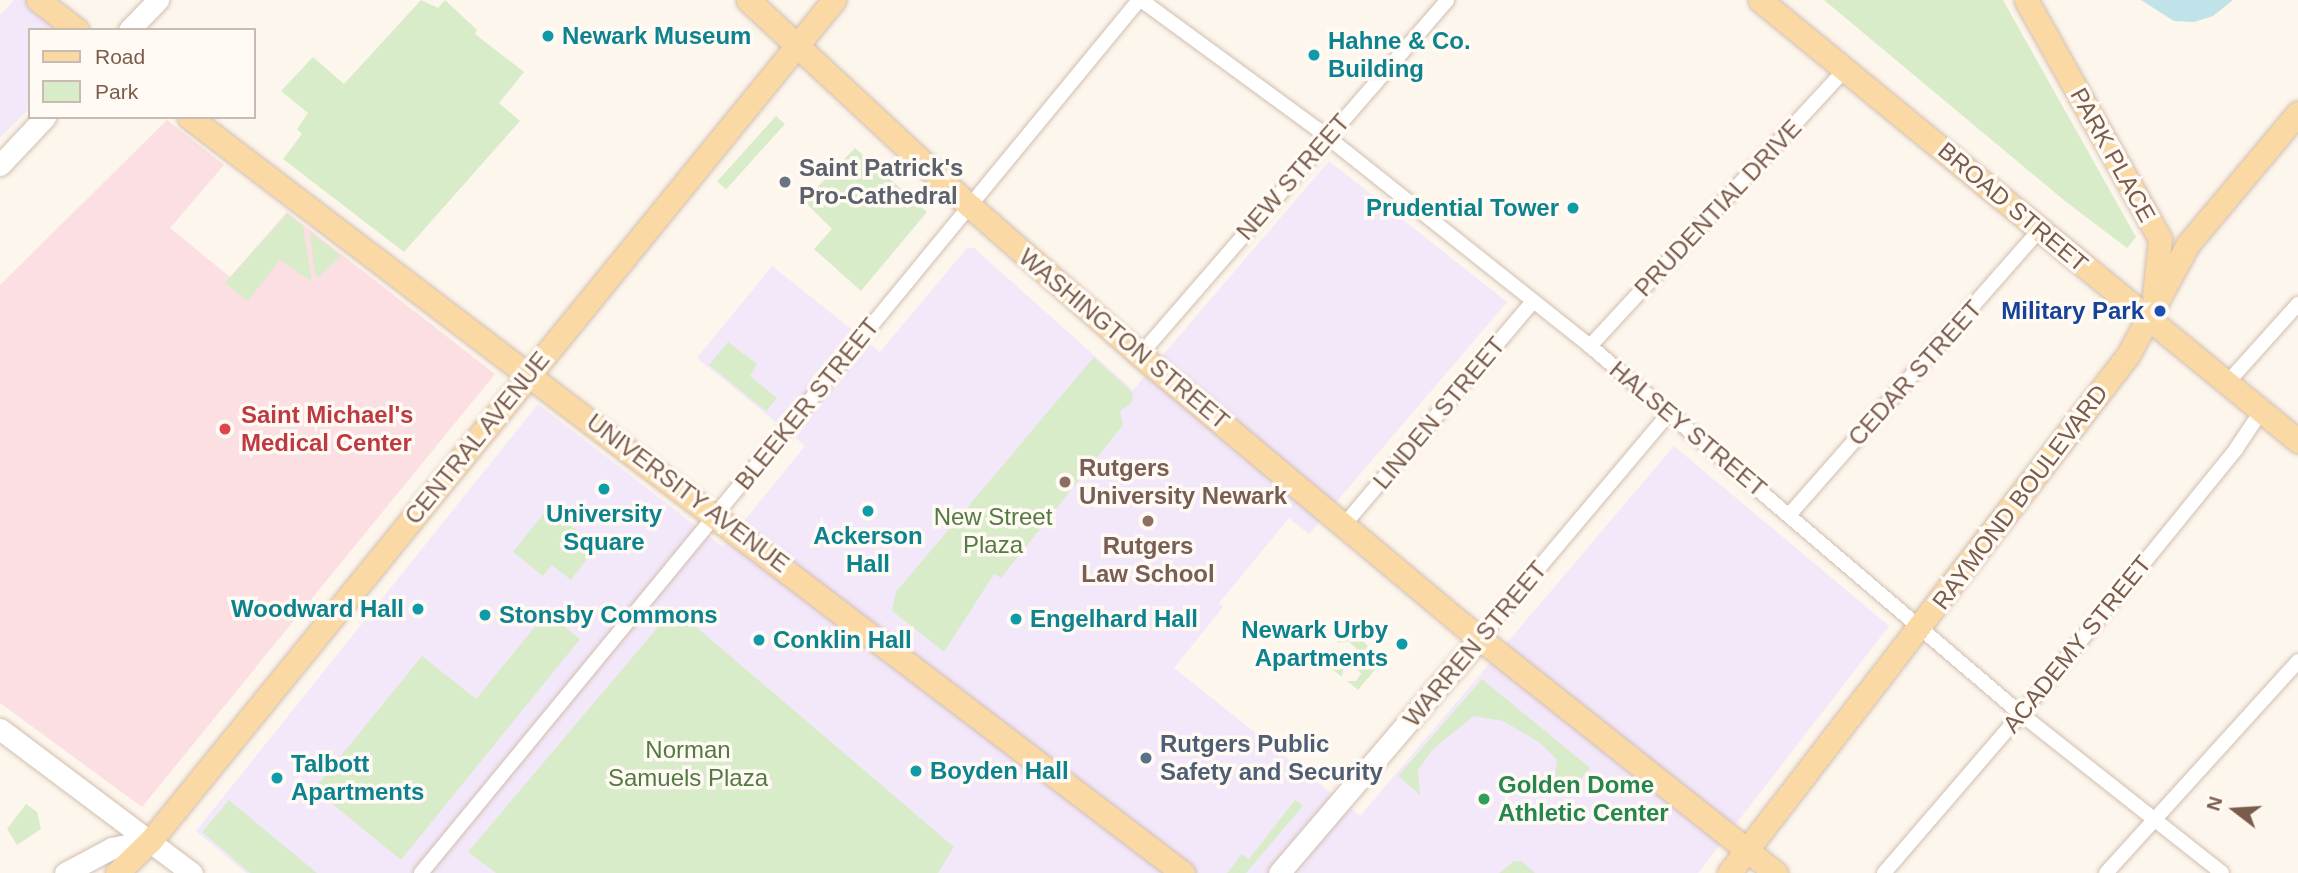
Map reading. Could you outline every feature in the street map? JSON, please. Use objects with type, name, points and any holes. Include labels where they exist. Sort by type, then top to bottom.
[{"type":"main road","points":[[38,0],[74,28]]},
{"type":"main road","name":"WASHINGTON STREET","points":[[748,0],[970,206],[1140,355],[1479,639],[1776,873]]},
{"type":"main road","name":"CENTRAL AVENUE","points":[[117,873],[151,840],[834,0]]},
{"type":"main road","name":"BROAD STREET","points":[[1760,0],[2298,440]]},
{"type":"main road","name":"PARK PLACE","points":[[2026,0],[2160,239],[2150,320]]},
{"type":"main road","name":"RAYMOND BOULEVARD","points":[[1729,873],[1922,627],[2128,355],[2150,320],[2188,244],[2298,113]]},
{"type":"main road","name":"UNIVERSITY AVENUE","points":[[192,119],[716,514],[1183,873]]},
{"type":"street","points":[[131,28],[158,0]]},
{"type":"street","name":"HALSEY STREET","points":[[1140,0],[1327,136],[1590,346],[2021,714],[2222,873]]},
{"type":"street","name":"BLEEKER STREET","points":[[421,873],[1140,0]]},
{"type":"street","name":"NEW STREET","points":[[1140,355],[1447,0]]},
{"type":"street","name":"PRUDENTIAL DRIVE","points":[[1590,346],[1846,69]]},
{"type":"street","points":[[0,165],[43,119]]},
{"type":"street","name":"CEDAR STREET","points":[[1789,515],[2039,230]]},
{"type":"street","name":"LINDEN STREET","points":[[1344,525],[1533,301]]},
{"type":"street","points":[[2228,382],[2298,304]]},
{"type":"street","name":"ACADEMY STREET","points":[[1884,873],[2021,714],[2236,449],[2262,410]]},
{"type":"street","name":"WARREN STREET","points":[[1279,873],[1669,413]]},
{"type":"street","points":[[2106,873],[2298,660]]},
{"type":"street","points":[[0,729],[192,873]]},
{"type":"street","points":[[65,873],[112,848],[151,840]]},
{"type":"shaded area","points":[[14,0],[40,0],[31,10],[54,28],[28,28],[28,110],[0,138],[0,15]]},
{"type":"shaded area","name":"Saint Michael's Medical Center","points":[[167,120],[224,165],[170,228],[230,277],[287,212],[495,374],[142,807],[0,703],[0,285]]},
{"type":"shaded area","name":"Rutgers University Newark","points":[[1329,161],[1507,302],[1309,534],[1289,518],[1219,603],[1223,607],[1174,668],[1360,816],[1674,446],[1889,626],[1698,873],[246,873],[196,831],[538,404],[723,547],[805,446],[697,358],[772,266],[880,352],[967,248],[974,248],[1133,390]]},
{"type":"green space","points":[[421,0],[438,8],[445,0],[477,30],[475,34],[524,72],[499,103],[520,121],[404,252],[283,159],[302,134],[297,129],[308,113],[281,91],[313,57],[344,84]]},
{"type":"green space","name":"Military Park","points":[[1824,0],[2003,0],[2136,237],[2127,248],[2065,201]]},
{"type":"green space","points":[[776,116],[785,124],[726,189],[717,181]]},
{"type":"green space","points":[[855,148],[927,212],[861,291],[814,249],[832,229],[804,201]]},
{"type":"green space","points":[[287,214],[303,226],[312,282],[280,260],[248,301],[225,283]]},
{"type":"green space","points":[[310,232],[341,256],[319,277],[315,274]]},
{"type":"green space","points":[[728,342],[757,364],[750,376],[777,398],[766,411],[709,365]]},
{"type":"green space","name":"New Street Plaza","points":[[1094,357],[1133,393],[1132,402],[1120,411],[1123,425],[1001,578],[994,574],[944,652],[892,611],[896,592]]},
{"type":"green space","points":[[548,508],[597,546],[571,580],[552,565],[543,576],[513,552]]},
{"type":"green space","name":"Norman Samuels Plaza","points":[[674,608],[954,847],[938,873],[496,873],[468,852]]},
{"type":"green space","points":[[547,612],[580,639],[401,860],[314,789],[422,656],[476,699]]},
{"type":"green space","points":[[1349,629],[1373,650],[1361,652],[1361,666],[1373,666],[1376,652],[1384,659],[1358,690],[1347,681],[1356,681],[1361,674],[1353,662],[1356,648],[1348,641],[1337,643]]},
{"type":"green space","points":[[1334,648],[1335,659],[1344,665],[1342,677],[1322,661]]},
{"type":"green space","points":[[1482,679],[1590,768],[1567,797],[1553,794],[1557,760],[1539,742],[1503,721],[1474,716],[1434,748],[1418,770],[1420,795],[1398,776]]},
{"type":"green space","points":[[229,800],[317,873],[250,873],[202,832]]},
{"type":"green space","points":[[1295,800],[1303,806],[1246,873],[1227,873],[1242,854],[1249,859]]},
{"type":"green space","points":[[26,804],[37,812],[41,829],[17,845],[7,829]]},
{"type":"green space","points":[[1514,861],[1521,861],[1535,873],[1499,873]]},
{"type":"water","points":[[2141,0],[2233,0],[2213,16],[2194,22],[2174,21]]},
{"type":"place","name":"Newark Museum","points":[[548,36]]},
{"type":"place","name":"Hahne & Co. Building","points":[[1314,55]]},
{"type":"place","name":"Saint Patrick's Pro-Cathedral","points":[[785,182]]},
{"type":"place","name":"Prudential Tower","points":[[1573,208]]},
{"type":"place","name":"Military Park","points":[[2160,311]]},
{"type":"place","name":"Saint Michael's Medical Center","points":[[225,429]]},
{"type":"place","name":"Rutgers University Newark","points":[[1065,482]]},
{"type":"place","name":"University Square","points":[[604,489]]},
{"type":"place","name":"Ackerson Hall","points":[[868,511]]},
{"type":"place","name":"Rutgers Law School","points":[[1148,521]]},
{"type":"place","name":"Woodward Hall","points":[[418,609]]},
{"type":"place","name":"Stonsby Commons","points":[[485,615]]},
{"type":"place","name":"Engelhard Hall","points":[[1016,619]]},
{"type":"place","name":"Conklin Hall","points":[[759,640]]},
{"type":"place","name":"Newark Urby Apartments","points":[[1402,644]]},
{"type":"place","name":"Rutgers Public Safety and Security","points":[[1146,758]]},
{"type":"place","name":"Boyden Hall","points":[[916,771]]},
{"type":"place","name":"Talbott Apartments","points":[[277,778]]},
{"type":"place","name":"Golden Dome Athletic Center","points":[[1484,799]]}]
